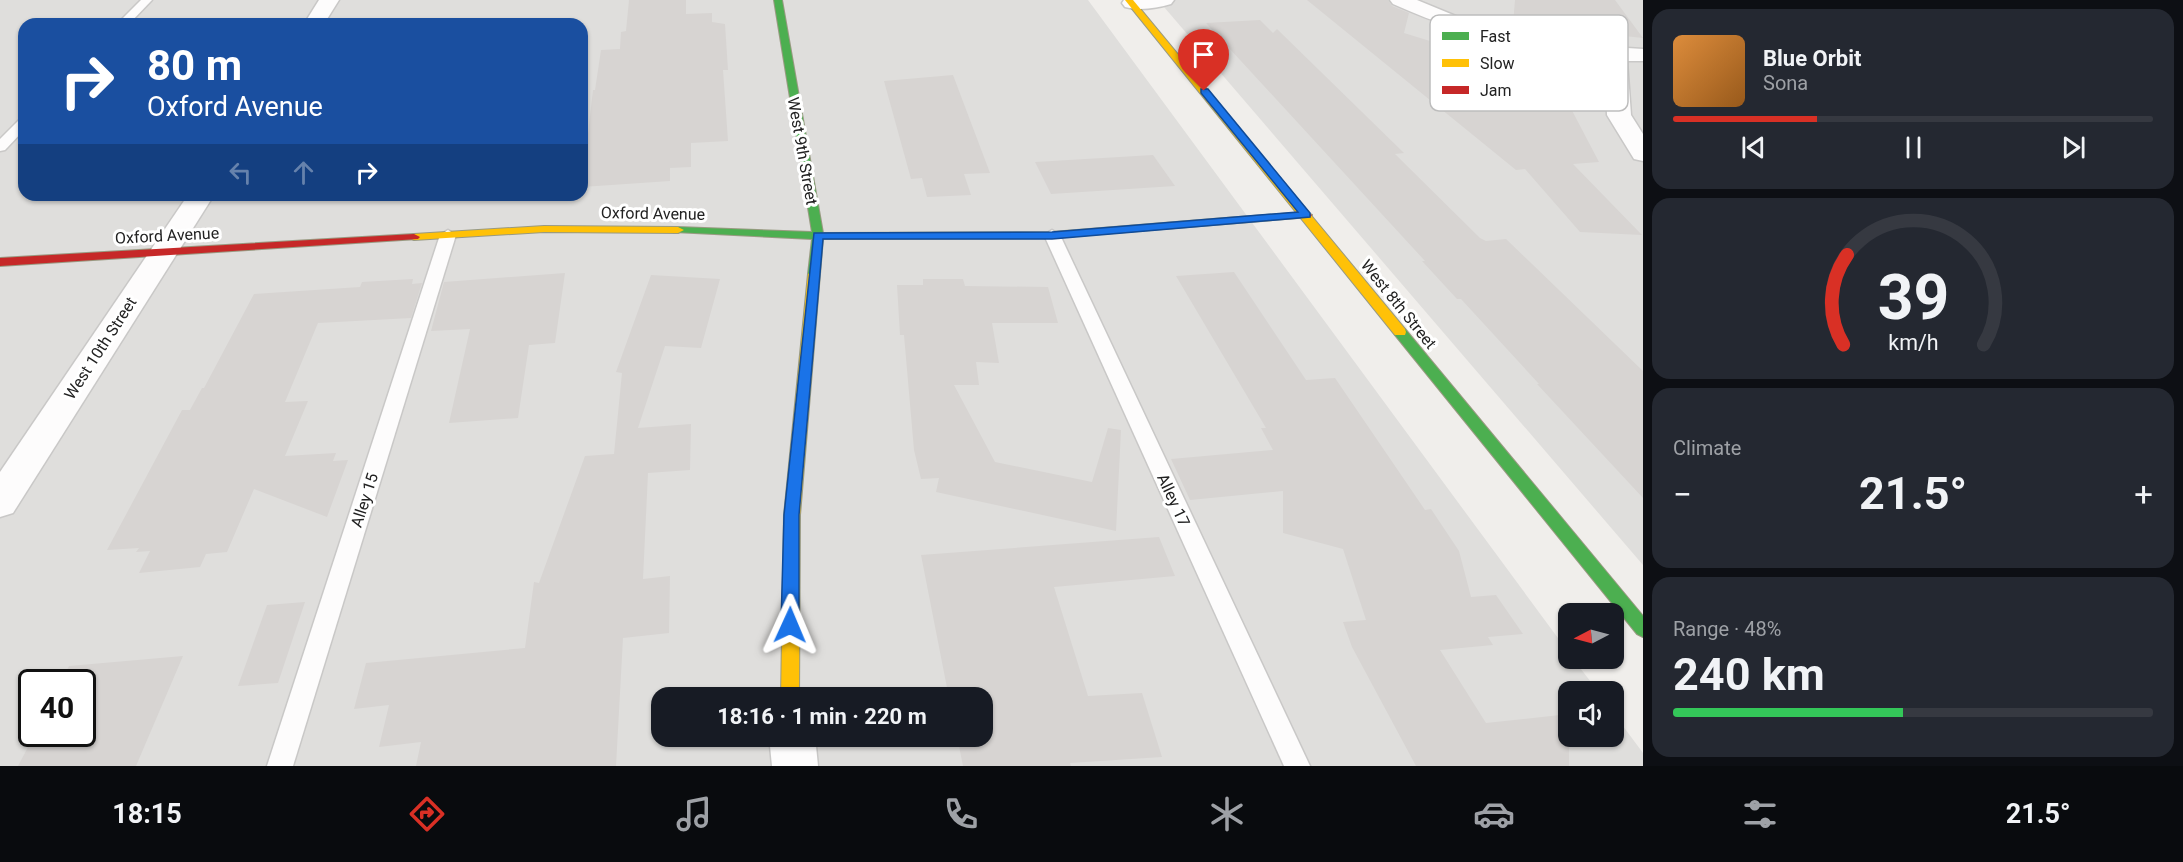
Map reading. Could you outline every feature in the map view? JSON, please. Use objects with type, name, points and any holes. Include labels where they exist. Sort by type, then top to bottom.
[{"type":"street","points":[[318,18],[329,0]]},
{"type":"street","name":"West 9th Street","points":[[777,0],[818,236],[792,515],[789,687]]},
{"type":"street","points":[[1130,2],[1164,0]]},
{"type":"street","points":[[1400,0],[1436,15]]},
{"type":"street","name":"West 8th Street","points":[[1130,2],[1643,629]]},
{"type":"street","points":[[1628,55],[1643,56]]},
{"type":"street","points":[[1619,111],[1643,154]]},
{"type":"street","name":"West 10th Street","points":[[0,502],[197,201]]},
{"type":"street","name":"Oxford Avenue","points":[[0,262],[544,229],[645,228],[818,236],[1052,235],[1306,215]]},
{"type":"street","points":[[793,747],[795,766]]},
{"type":"lane","points":[[129,18],[147,0]]},
{"type":"lane","points":[[0,147],[18,129]]},
{"type":"lane","name":"Alley 15","points":[[280,766],[448,235]]},
{"type":"lane","name":"Alley 17","points":[[1052,235],[1297,766]]},
{"type":"shaded area","points":[[0,0],[1088,0],[1558,638],[1558,669],[1581,669],[1590,681],[1558,681],[1558,747],[1624,747],[1624,727],[1643,753],[1643,766],[0,766]]},
{"type":"shaded area","points":[[1158,0],[1643,0],[1643,565]]},
{"type":"building","points":[[629,0],[686,0],[686,14],[712,13],[712,22],[725,24],[728,70],[723,70],[728,141],[691,143],[691,167],[670,168],[670,181],[588,187],[588,134],[601,50],[620,49],[621,32],[626,31]]},
{"type":"building","points":[[1307,0],[1388,0],[1392,6],[1409,13],[1404,33],[1430,41],[1430,100]]},
{"type":"building","points":[[1515,0],[1615,0],[1626,15],[1514,15]]},
{"type":"building","points":[[1628,18],[1643,38],[1628,36]]},
{"type":"building","points":[[1260,20],[1273,33],[1277,29],[1404,153],[1395,154],[1480,238],[1486,241],[1506,239],[1643,371],[1643,498],[1461,299],[1457,299],[1422,261],[1425,261],[1206,23]]},
{"type":"building","points":[[953,75],[990,173],[964,174],[971,195],[927,197],[922,178],[911,179],[884,81]]},
{"type":"building","points":[[1443,111],[1572,111],[1599,162],[1573,164],[1642,235],[1580,232],[1525,169],[1516,170]]},
{"type":"building","points":[[1153,155],[1175,186],[1051,194],[1035,162]]},
{"type":"building","points":[[1234,272],[1306,380],[1335,378],[1425,510],[1431,509],[1459,551],[1471,597],[1496,595],[1523,634],[1488,637],[1493,645],[1440,650],[1486,723],[1558,715],[1558,747],[1569,747],[1569,766],[1416,766],[1352,647],[1343,622],[1366,620],[1343,549],[1283,533],[1283,491],[1190,500],[1171,459],[1273,450],[1261,428],[1266,428],[1176,276]]},
{"type":"building","points":[[565,273],[555,343],[529,345],[518,418],[449,423],[470,329],[431,331],[444,282]]},
{"type":"building","points":[[651,275],[720,279],[701,348],[665,346],[638,428],[691,424],[690,470],[648,473],[643,579],[670,576],[669,633],[623,638],[616,766],[416,766],[421,742],[379,747],[389,705],[354,709],[366,663],[525,648],[534,582],[539,583],[585,456],[614,454],[622,373],[616,372]]},
{"type":"building","points":[[413,279],[412,284],[422,283],[411,318],[318,323],[285,402],[308,401],[285,456],[336,453],[333,461],[348,460],[327,517],[254,489],[227,552],[206,554],[200,567],[139,573],[150,551],[136,552],[139,548],[107,550],[182,410],[190,410],[204,388],[254,294],[360,287],[362,282]]},
{"type":"building","points":[[923,279],[963,279],[965,286],[1048,287],[1058,323],[992,323],[999,363],[976,362],[979,385],[954,385],[995,462],[1092,482],[1108,428],[1121,430],[1116,531],[936,492],[939,478],[921,479],[914,450],[904,335],[900,335],[897,285],[923,285]]},
{"type":"building","points":[[1159,537],[1175,576],[1054,587],[1088,696],[1142,693],[1162,757],[1070,763],[1071,766],[963,766],[959,747],[993,747],[993,687],[947,687],[921,555]]},
{"type":"building","points":[[305,602],[278,683],[238,686],[267,605]]},
{"type":"building","points":[[183,656],[136,766],[18,766],[28,747],[96,747],[96,669],[68,669],[69,666]]},
{"type":"traffic: fast","points":[[778,0],[818,236],[814,274]]},
{"type":"traffic: fast","points":[[678,230],[818,236],[1052,235],[1225,221]]},
{"type":"traffic: fast","points":[[1400,332],[1643,629]]},
{"type":"traffic: slow","points":[[1129,0],[1400,332]]},
{"type":"traffic: slow","points":[[414,237],[544,229],[678,230]]},
{"type":"traffic: slow","points":[[790,687],[792,515],[814,274]]},
{"type":"traffic: jam","points":[[1225,221],[1306,215]]},
{"type":"traffic: jam","points":[[0,262],[414,237]]},
{"type":"route","points":[[790,625],[792,515],[818,236],[1052,235],[1306,215],[1204,91]]}]
